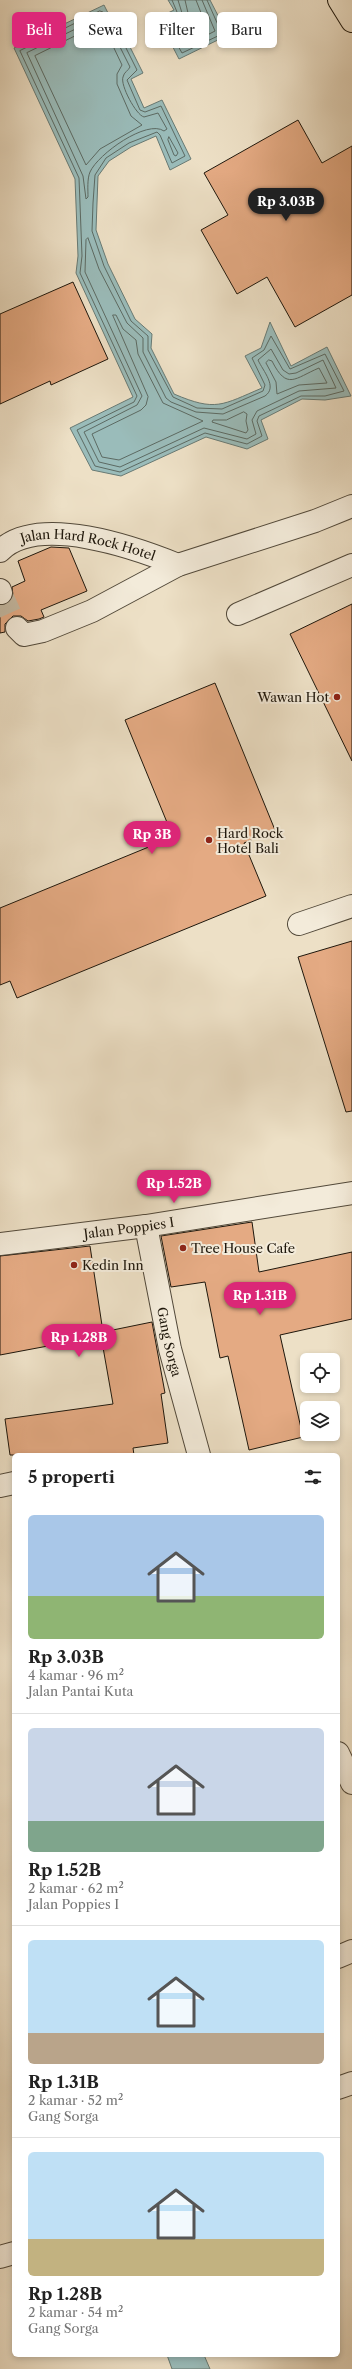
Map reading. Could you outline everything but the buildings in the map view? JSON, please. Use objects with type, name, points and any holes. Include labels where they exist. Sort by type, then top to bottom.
[{"type":"main road","points":[[339,0],[352,21]]},
{"type":"street","name":"Jalan Hard Rock Hotel","points":[[18,628],[24,635],[61,624],[92,611],[178,565],[315,521],[352,506]]},
{"type":"street","name":"Jalan Hard Rock Hotel","points":[[0,551],[14,541],[36,534],[74,536],[99,538],[150,554],[178,565]]},
{"type":"street","points":[[238,614],[352,565]]},
{"type":"street","points":[[299,924],[352,906]]},
{"type":"street","name":"Jalan Poppies I","points":[[0,1244],[146,1226],[352,1194]]},
{"type":"street","name":"Gang Sorga","points":[[146,1226],[170,1349],[194,1453]]},
{"type":"street","points":[[0,1486],[12,1484]]},
{"type":"street","points":[[340,1757],[352,1783]]},
{"type":"street","points":[[340,1956],[352,1951]]},
{"type":"street","points":[[340,2087],[352,2083]]},
{"type":"street","points":[[0,2257],[12,2254]]},
{"type":"water","points":[[168,0],[210,0],[217,14],[217,40],[209,44],[209,12],[170,12],[174,10]]},
{"type":"water","points":[[104,5],[108,12],[89,12]]},
{"type":"water","points":[[74,19],[74,48],[130,48],[143,73],[131,79],[144,108],[162,100],[191,159],[170,170],[156,136],[131,147],[109,161],[98,176],[96,230],[108,264],[135,319],[152,334],[151,348],[174,394],[200,403],[219,404],[237,399],[262,388],[245,356],[261,348],[270,322],[291,366],[327,347],[351,396],[325,400],[302,399],[261,420],[268,439],[247,449],[206,437],[121,476],[92,470],[70,428],[133,397],[76,273],[78,256],[75,179],[14,48],[66,48],[66,23]]},
{"type":"water","points":[[173,48],[201,48],[179,59]]},
{"type":"water","points":[[168,2357],[205,2357],[210,2369],[172,2369]]},
{"type":"tunnel","points":[[1,593],[17,628]]},
{"type":"place","name":"Wawan Hot","points":[[337,697]]},
{"type":"place","name":"Hard Rock Hotel Bali","points":[[209,840]]},
{"type":"place","name":"Tree House Cafe","points":[[183,1248]]},
{"type":"place","name":"Kedin Inn","points":[[74,1265]]}]
